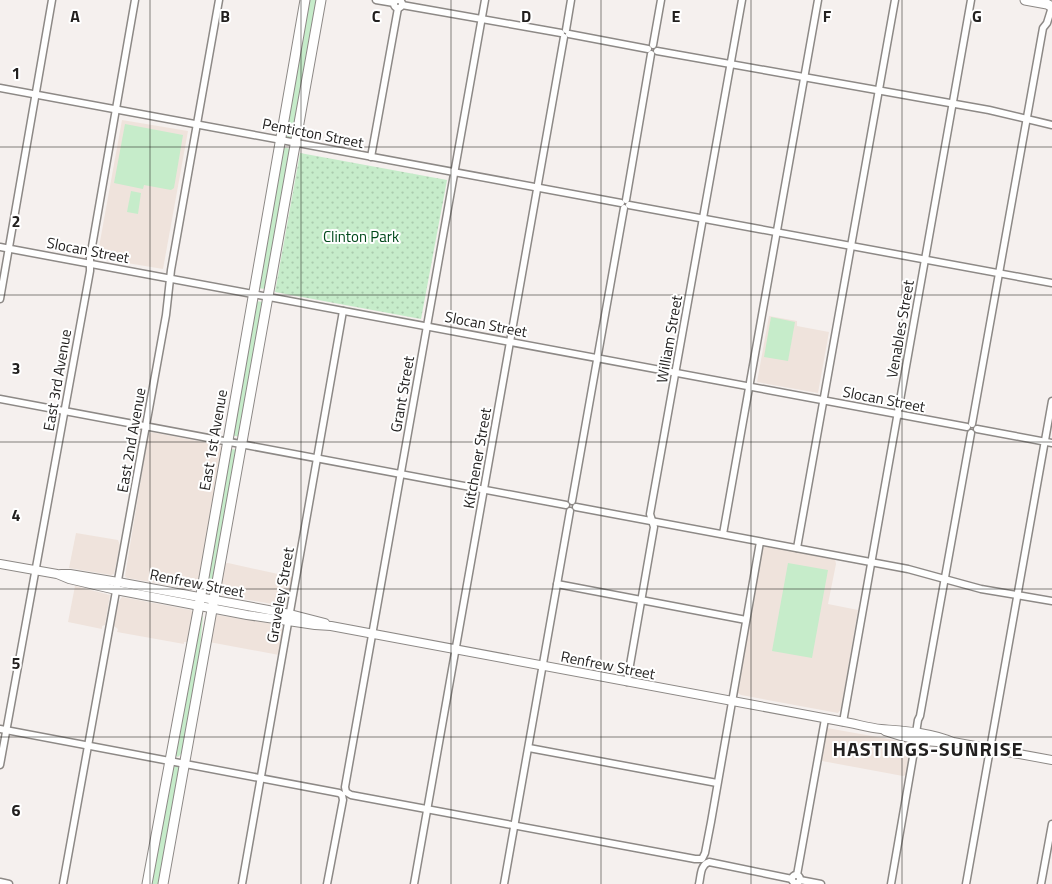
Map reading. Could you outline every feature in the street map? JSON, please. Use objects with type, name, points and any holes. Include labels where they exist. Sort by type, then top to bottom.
[{"type":"main road","name":"East 1st Avenue","points":[[147,884],[305,0]]},
{"type":"main road","name":"East 1st Avenue","points":[[163,884],[321,0]]},
{"type":"main road","points":[[1025,0],[1050,4]]},
{"type":"street","points":[[0,299],[52,0]]},
{"type":"street","name":"East 3rd Avenue","points":[[0,765],[3,730],[36,570],[65,411],[135,0]]},
{"type":"street","name":"East 2nd Avenue","points":[[63,884],[166,315],[170,278],[219,0]]},
{"type":"street","points":[[376,0],[953,104],[1052,125]]},
{"type":"street","name":"Grant Street","points":[[327,884],[485,0]]},
{"type":"street","name":"Kitchener Street","points":[[414,884],[570,0]]},
{"type":"street","points":[[504,884],[661,0]]},
{"type":"street","name":"William Street","points":[[627,682],[654,527],[650,513],[742,0]]},
{"type":"street","points":[[723,534],[818,0]]},
{"type":"street","points":[[797,548],[895,0]]},
{"type":"street","name":"Venables Street","points":[[843,722],[971,0]]},
{"type":"street","points":[[371,157],[398,3]]},
{"type":"street","points":[[891,884],[917,736],[922,722],[920,716],[1043,28],[1047,23],[1050,4]]},
{"type":"street","name":"Penticton Street","points":[[0,88],[1052,283]]},
{"type":"street","name":"Slocan Street","points":[[0,247],[1048,442]]},
{"type":"street","name":"Graveley Street","points":[[242,884],[343,311]]},
{"type":"street","points":[[0,400],[872,562],[908,569],[981,589],[1052,601]]},
{"type":"street","points":[[966,884],[1017,595],[1048,442],[1052,401]]},
{"type":"street","points":[[700,884],[760,542]]},
{"type":"street","name":"Renfrew Street","points":[[0,564],[57,574],[70,574],[117,586],[825,718],[880,729],[895,735],[941,737],[953,742],[1052,760]]},
{"type":"street","points":[[557,584],[746,620]]},
{"type":"street","points":[[796,880],[825,718]]},
{"type":"street","points":[[3,730],[821,884]]},
{"type":"street","points":[[529,748],[718,783]]},
{"type":"street","points":[[1041,884],[1052,824]]},
{"type":"street","points":[[0,882],[10,884]]},
{"type":"shaded area","points":[[122,120],[188,131],[163,269],[97,258]]},
{"type":"shaded area","points":[[769,316],[797,321],[797,326],[829,332],[818,393],[757,382]]},
{"type":"shaded area","points":[[151,432],[222,447],[198,587],[195,590],[127,578],[125,576],[148,436]]},
{"type":"shaded area","points":[[76,533],[118,540],[120,545],[114,574],[69,568]]},
{"type":"shaded area","points":[[765,546],[835,559],[836,564],[828,604],[858,610],[841,709],[838,713],[738,693],[762,549]]},
{"type":"shaded area","points":[[228,563],[292,577],[286,605],[221,595],[219,592],[223,564]]},
{"type":"shaded area","points":[[75,586],[110,595],[105,625],[102,626],[102,629],[68,622]]},
{"type":"shaded area","points":[[122,597],[191,610],[193,614],[188,642],[184,642],[184,644],[117,632],[118,629],[114,626],[119,601]]},
{"type":"shaded area","points":[[217,615],[280,625],[283,632],[279,655],[209,642],[214,617]]},
{"type":"shaded area","points":[[827,728],[911,743],[906,775],[822,761]]},
{"type":"green space","points":[[309,0],[318,0],[293,136],[289,138],[285,136]]},
{"type":"green space","points":[[125,124],[183,135],[174,188],[171,190],[144,185],[143,189],[114,183]]},
{"type":"green space","points":[[282,147],[291,149],[266,289],[257,288]]},
{"type":"green space","name":"Clinton Park","points":[[300,153],[447,180],[421,319],[275,292]]},
{"type":"green space","points":[[131,191],[141,193],[138,214],[127,212]]},
{"type":"green space","points":[[255,301],[264,302],[240,437],[231,435]]},
{"type":"green space","points":[[771,317],[795,322],[788,361],[764,357]]},
{"type":"green space","points":[[232,449],[238,450],[214,583],[209,589],[209,573],[214,540],[229,451]]},
{"type":"green space","points":[[788,563],[828,570],[812,658],[772,651]]},
{"type":"green space","points":[[203,616],[197,681],[183,752],[178,757],[174,755],[201,617]]},
{"type":"green space","points":[[173,767],[180,768],[160,884],[151,884]]},
{"type":"district","name":"HASTINGS-SUNRISE","points":[[928,748]]}]
